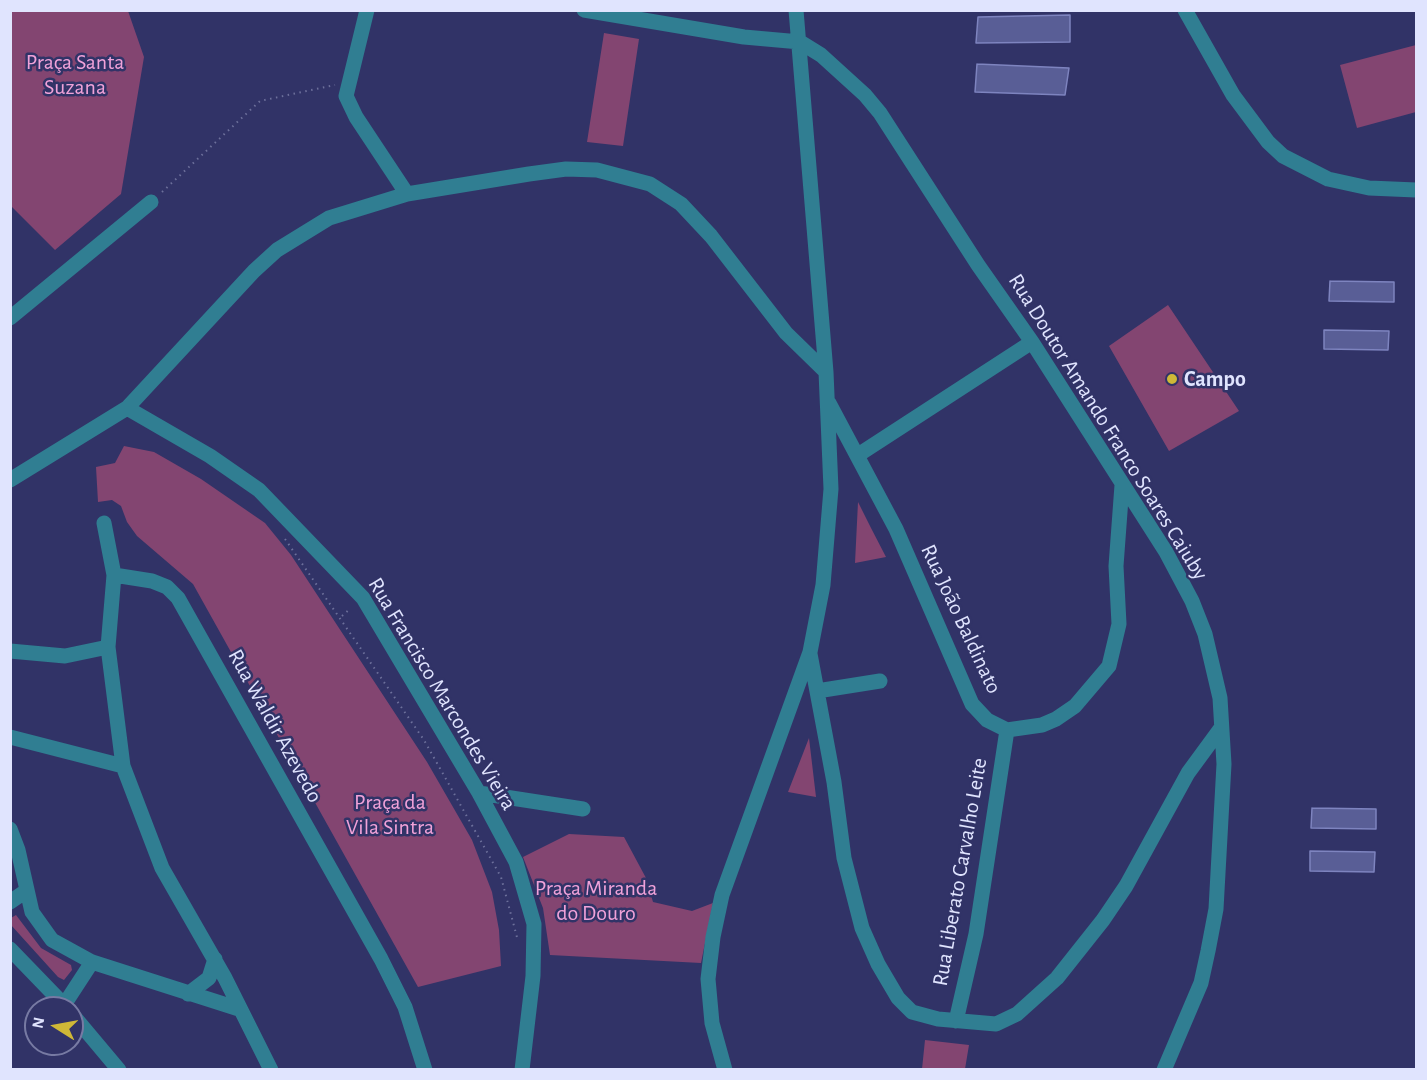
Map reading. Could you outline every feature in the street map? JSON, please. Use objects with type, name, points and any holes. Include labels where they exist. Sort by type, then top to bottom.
[{"type":"street","points":[[367,10],[346,96],[356,117],[407,194]]},
{"type":"street","points":[[584,10],[744,37],[800,42]]},
{"type":"street","points":[[724,1070],[712,1023],[708,979],[713,937],[722,896],[810,652],[823,585],[831,489],[826,372],[796,10]]},
{"type":"street","points":[[1185,10],[1249,119],[1283,156],[1328,179],[1369,188],[1396,191],[1416,190]]},
{"type":"street","name":"Rua Doutor Amando Franco Soares Caiuby","points":[[800,42],[821,56],[865,94],[880,113],[978,265],[1032,342],[1166,552],[1192,601],[1205,634],[1220,698],[1224,764],[1216,909],[1201,982],[1164,1070]]},
{"type":"street","points":[[10,480],[127,408],[254,271],[277,250],[329,218],[407,194],[566,169],[597,170],[650,184],[681,204],[696,218],[786,333],[826,372]]},
{"type":"street","points":[[10,318],[151,202]]},
{"type":"street","points":[[858,455],[1032,342]]},
{"type":"street","name":"Rua João Baldinato","points":[[827,399],[896,529],[972,704],[987,720],[1006,730]]},
{"type":"street","name":"Rua Francisco Marcondes Vieira","points":[[127,408],[210,456],[259,490],[363,598],[479,793],[516,862],[534,924],[533,976],[522,1070]]},
{"type":"street","points":[[1006,730],[1042,725],[1056,719],[1075,705],[1109,666],[1119,624],[1116,566],[1122,485]]},
{"type":"street","points":[[104,524],[114,575],[108,646],[123,766],[162,868],[215,959],[271,1070]]},
{"type":"street","name":"Rua Waldir Azevedo","points":[[114,575],[152,581],[167,587],[178,598],[381,959],[405,1007],[425,1070]]},
{"type":"street","points":[[10,651],[65,656],[108,646]]},
{"type":"street","points":[[810,652],[834,782],[844,858],[862,928],[878,964],[898,998],[912,1012],[956,1021],[988,1025],[1009,1019],[1057,978],[1097,929],[1126,886],[1188,773],[1221,728]]},
{"type":"street","points":[[817,691],[880,681]]},
{"type":"street","name":"Rua Liberato Carvalho Leite","points":[[956,1021],[976,934],[1006,730]]},
{"type":"street","points":[[10,737],[123,766]]},
{"type":"street","points":[[479,793],[583,809]]},
{"type":"street","points":[[10,829],[18,850],[32,912],[52,940],[92,962],[239,1009]]},
{"type":"street","points":[[10,902],[26,891]]},
{"type":"street","points":[[10,949],[55,996]]},
{"type":"street","points":[[188,994],[209,978],[215,959]]},
{"type":"street","points":[[75,996],[92,962]]},
{"type":"street","points":[[84,1028],[120,1070]]},
{"type":"path","points":[[151,202],[260,101],[348,82]]},
{"type":"path","points":[[282,536],[424,740],[501,877],[518,942]]},
{"type":"green space","name":"Praça Santa Suzana","points":[[10,11],[128,11],[144,57],[121,194],[55,250],[11,206]]},
{"type":"green space","points":[[604,33],[639,39],[623,146],[587,142]]},
{"type":"green space","points":[[1416,45],[1416,112],[1357,128],[1340,65]]},
{"type":"green space","name":"Campo","points":[[1168,305],[1239,411],[1169,451],[1109,346]]},
{"type":"green space","name":"Praça da Vila Sintra","points":[[124,446],[154,452],[201,479],[265,523],[291,555],[427,762],[472,840],[492,892],[499,930],[501,966],[418,987],[193,584],[137,536],[127,522],[121,506],[112,500],[98,502],[96,467],[115,463]]},
{"type":"green space","points":[[858,502],[871,528],[886,557],[855,563]]},
{"type":"green space","points":[[809,738],[816,797],[788,792]]},
{"type":"green space","name":"Praça Miranda do Douro","points":[[569,834],[624,837],[646,878],[653,902],[692,911],[713,903],[701,963],[550,955],[543,908],[523,857]]},
{"type":"green space","points":[[16,915],[41,948],[71,965],[72,970],[64,980],[58,977],[11,925],[11,918]]},
{"type":"green space","points":[[925,1040],[969,1045],[965,1069],[922,1069]]},
{"type":"building","points":[[1070,15],[1070,42],[976,43],[978,17]]},
{"type":"building","points":[[977,64],[1069,68],[1065,95],[975,92]]},
{"type":"building","points":[[1330,281],[1394,282],[1394,302],[1329,301]]},
{"type":"building","points":[[1324,330],[1389,331],[1388,350],[1324,349]]},
{"type":"building","points":[[1312,808],[1376,809],[1376,829],[1311,828]]},
{"type":"building","points":[[1310,851],[1375,852],[1374,872],[1310,871]]},
{"type":"place","name":"Campo","points":[[1172,379]]}]
